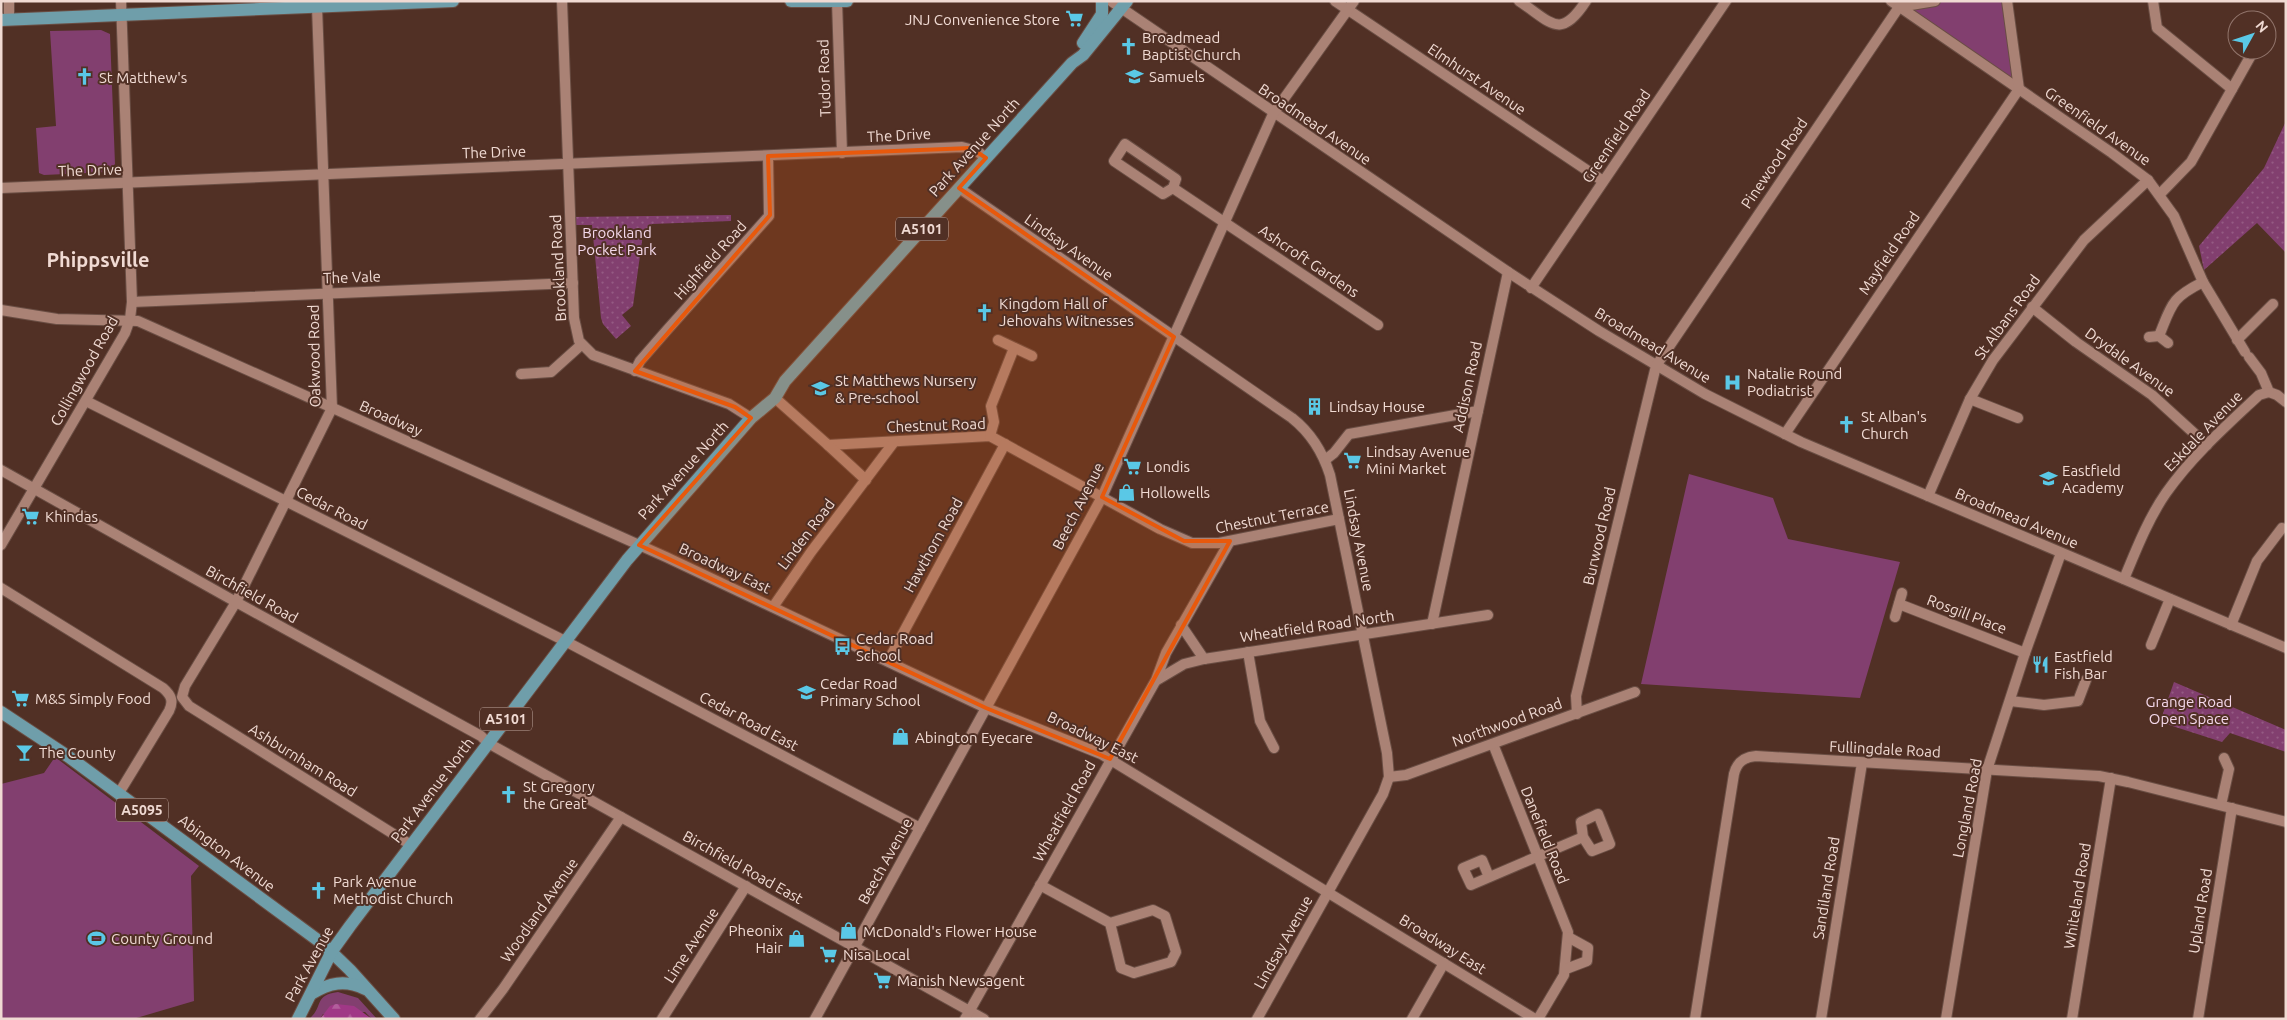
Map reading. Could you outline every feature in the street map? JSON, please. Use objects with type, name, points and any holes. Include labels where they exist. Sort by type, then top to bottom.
[{"type":"main road","points":[[5,20],[122,16],[239,6],[317,7],[358,3],[453,1]]},
{"type":"main road","points":[[791,1],[840,2]]},
{"type":"main road","name":"Park Avenue North","points":[[350,926],[639,545],[751,418],[775,398],[786,381],[1072,63],[1102,14],[1102,1]]},
{"type":"main road","name":"Park Avenue North","points":[[1072,63],[1083,55],[1119,4]]},
{"type":"main road","name":"Abington Avenue","points":[[1,712],[35,732],[332,951],[389,1016]]},
{"type":"main road","name":"A5101","points":[[309,935],[330,938],[350,926]]},
{"type":"main road","name":"A5095","points":[[350,926],[344,950],[350,970]]},
{"type":"main road","name":"Park Avenue","points":[[298,1019],[332,951],[350,926]]},
{"type":"main road","name":"A5095","points":[[309,935],[320,954],[322,970]]},
{"type":"main road","points":[[311,994],[321,988],[342,982],[353,983],[367,990]]},
{"type":"street","points":[[5,20],[9,1]]},
{"type":"street","name":"Collingwood Road","points":[[1,544],[125,333],[130,319],[132,302],[122,1]]},
{"type":"street","name":"Brookland Road","points":[[562,1],[575,328],[581,345]]},
{"type":"street","name":"Elmhurst Avenue","points":[[1335,1],[1351,6],[1603,181]]},
{"type":"street","points":[[1519,1],[1549,22],[1561,25],[1572,21],[1586,1]]},
{"type":"street","name":"Greenfield Road","points":[[1531,288],[1726,1]]},
{"type":"street","points":[[1895,4],[1934,1]]},
{"type":"street","points":[[2007,1],[2019,89]]},
{"type":"street","points":[[2153,1],[2157,28],[2232,89]]},
{"type":"street","name":"Tudor Road","points":[[840,2],[842,153]]},
{"type":"street","name":"Broadmead Avenue","points":[[1119,4],[1273,114],[1531,288],[1656,366],[1785,434],[2286,648]]},
{"type":"street","name":"Greenfield Avenue","points":[[1895,4],[2120,158],[2148,180],[2160,194],[2174,216],[2203,282],[2237,340],[2261,373],[2270,392]]},
{"type":"street","name":"Pinewood Road","points":[[1656,366],[1895,4]]},
{"type":"street","name":"Beech Avenue","points":[[814,1019],[1102,497],[1273,114],[1351,6]]},
{"type":"street","name":"Oakwood Road","points":[[182,697],[185,686],[236,602],[332,408],[317,7]]},
{"type":"street","points":[[2160,194],[2191,162],[2248,60]]},
{"type":"street","name":"Mayfield Road","points":[[1785,434],[2019,89]]},
{"type":"street","points":[[1125,144],[1176,179],[1173,188],[1163,194],[1114,161],[1125,144]]},
{"type":"street","name":"The Drive","points":[[1,188],[962,147],[977,151],[986,158]]},
{"type":"street","name":"Highfield Road","points":[[635,371],[651,349],[769,216],[768,156]]},
{"type":"street","name":"St Albans Road","points":[[1928,496],[1970,399],[1993,360],[2084,240],[2148,180]]},
{"type":"street","name":"Lindsay Avenue","points":[[959,188],[1301,425],[1325,460],[1387,753],[1389,777],[1383,794],[1257,1019]]},
{"type":"street","name":"Ashcroft Gardens","points":[[1173,188],[1378,325]]},
{"type":"street","name":"Addison Road","points":[[1432,624],[1508,272]]},
{"type":"street","points":[[2168,343],[2154,336],[2173,302],[2180,294],[2203,282]]},
{"type":"street","name":"The Vale","points":[[132,302],[573,283]]},
{"type":"street","points":[[2237,340],[2273,304]]},
{"type":"street","name":"Drydale Avenue","points":[[2032,307],[2076,342],[2152,395],[2207,445]]},
{"type":"street","points":[[1,310],[66,320],[130,319]]},
{"type":"street","name":"Broadway","points":[[130,319],[639,545]]},
{"type":"street","points":[[998,340],[1032,356]]},
{"type":"street","points":[[521,374],[551,372],[581,345],[593,355],[735,407],[751,418]]},
{"type":"street","points":[[990,436],[994,422],[991,406],[1014,348]]},
{"type":"street","name":"Burwood Road","points":[[1576,714],[1576,696],[1656,366]]},
{"type":"street","points":[[2270,392],[2278,394],[2286,402]]},
{"type":"street","name":"Eskdale Avenue","points":[[2124,579],[2144,532],[2179,475],[2259,395],[2270,392]]},
{"type":"street","points":[[775,398],[866,480]]},
{"type":"street","points":[[1970,399],[2018,418]]},
{"type":"street","name":"Cedar Road","points":[[86,401],[565,641]]},
{"type":"street","points":[[1325,460],[1334,453],[1349,434],[1478,411]]},
{"type":"street","name":"Chestnut Road","points":[[828,446],[990,436],[1102,497]]},
{"type":"street","name":"Linden Road","points":[[773,606],[810,552],[894,442]]},
{"type":"street","name":"Hawthorn Road","points":[[888,661],[1005,444]]},
{"type":"street","name":"Birchfield Road","points":[[1,470],[236,602],[481,736],[488,743]]},
{"type":"street","name":"Chestnut Terrace","points":[[1102,497],[1184,541],[1204,544],[1230,541],[1339,519]]},
{"type":"street","points":[[2231,625],[2258,561],[2282,528]]},
{"type":"street","name":"Wheatfield Road","points":[[967,1015],[1156,680],[1166,653],[1230,541]]},
{"type":"street","name":"Broadway East","points":[[639,545],[773,606],[986,708],[1048,731],[1110,759],[1537,1019]]},
{"type":"street","name":"Longland Road","points":[[1946,1019],[1987,770],[2025,653],[2061,553]]},
{"type":"street","points":[[1,588],[163,688],[171,697],[172,702],[169,712],[119,793]]},
{"type":"street","points":[[1895,617],[1902,593]]},
{"type":"street","points":[[2151,645],[2170,599]]},
{"type":"street","name":"Rosgill Place","points":[[1899,604],[2025,653]]},
{"type":"street","name":"Wheatfield Road North","points":[[1156,680],[1184,664],[1204,658],[1488,616]]},
{"type":"street","points":[[1181,625],[1204,658]]},
{"type":"street","name":"Cedar Road East","points":[[565,641],[920,828]]},
{"type":"street","points":[[1248,652],[1260,721],[1274,748]]},
{"type":"street","points":[[2010,700],[2044,705],[2078,701],[2086,680]]},
{"type":"street","name":"Northwood Road","points":[[1389,777],[1406,775],[1635,692]]},
{"type":"street","name":"Ashburnham Road","points":[[182,697],[189,706],[412,845]]},
{"type":"street","name":"Birchfield Road East","points":[[488,743],[855,946],[967,1015],[984,1019]]},
{"type":"street","name":"Danefield Road","points":[[1493,744],[1568,937],[1566,969],[1537,1019]]},
{"type":"street","name":"Fullingdale Road","points":[[1695,1019],[1737,765],[1744,758],[1756,756],[2111,778],[2286,822]]},
{"type":"street","points":[[2221,805],[2229,769],[2224,758]]},
{"type":"street","name":"Sandiland Road","points":[[1821,1019],[1862,763]]},
{"type":"street","name":"Whiteland Road","points":[[2072,1019],[2111,778]]},
{"type":"street","name":"Upland Road","points":[[2198,1019],[2232,808]]},
{"type":"street","name":"Woodland Avenue","points":[[480,1019],[503,989],[621,817]]},
{"type":"street","points":[[1489,877],[1538,858],[1583,836]]},
{"type":"street","points":[[1040,885],[1110,923],[1153,910],[1165,916],[1176,952],[1171,962],[1134,973],[1121,968],[1110,923]]},
{"type":"street","name":"Lime Avenue","points":[[662,1019],[746,886]]},
{"type":"street","points":[[1566,969],[1587,961],[1588,948],[1568,937]]},
{"type":"street","points":[[1412,1019],[1444,963]]},
{"type":"highlighted area","points":[[971,148],[986,158],[959,188],[1174,337],[1102,497],[1184,541],[1230,541],[1110,759],[986,708],[639,545],[751,418],[735,407],[635,371],[770,215],[768,156]]},
{"type":"green space","points":[[1935,1],[2007,1],[2019,89],[1899,7]]},
{"type":"green space","points":[[101,30],[110,34],[115,164],[108,172],[44,175],[39,173],[36,128],[56,126],[50,31]]},
{"type":"green space","points":[[2286,121],[2286,253],[2257,223],[2204,270],[2199,246],[2264,168]]},
{"type":"green space","name":"Brookland Pocket Park","points":[[731,215],[731,221],[652,224],[643,234],[633,306],[622,315],[631,326],[616,339],[603,324],[601,318],[592,225],[572,225],[571,217]]},
{"type":"green space","points":[[1689,474],[1773,498],[1788,539],[1900,562],[1860,698],[1641,684]]},
{"type":"green space","name":"Grange Road Open Space","points":[[2174,682],[2286,730],[2286,752],[2230,733],[2222,742],[2160,722]]},
{"type":"green space","name":"County Ground","points":[[55,757],[199,866],[191,876],[194,1001],[133,1019],[1,1019],[1,784],[44,773]]},
{"type":"green space","points":[[338,992],[358,998],[377,1019],[372,1019],[365,1012],[323,1014],[320,1019],[309,1019],[314,1015],[325,996]]},
{"type":"green space","points":[[336,1004],[354,1006],[372,1019],[320,1019],[330,1006]]},
{"type":"place","name":"JNJ Convenience Store","points":[[1074,19]]},
{"type":"place","name":"Broadmead Baptist Church","points":[[1128,46]]},
{"type":"place","name":"Samuels","points":[[1135,76]]},
{"type":"place","name":"St Matthew's","points":[[85,77]]},
{"type":"place","name":"Kingdom Hall of Jehovahs Witnesses","points":[[985,312]]},
{"type":"place","name":"Natalie Round Podiatrist","points":[[1733,382]]},
{"type":"place","name":"St Matthews Nursery & Pre-school","points":[[821,389]]},
{"type":"place","name":"Lindsay House","points":[[1315,406]]},
{"type":"place","name":"St Alban's Church","points":[[1847,425]]},
{"type":"place","name":"Lindsay Avenue Mini Market","points":[[1352,460]]},
{"type":"place","name":"Londis","points":[[1132,466]]},
{"type":"place","name":"Eastfield Academy","points":[[2048,479]]},
{"type":"place","name":"Hollowells","points":[[1126,492]]},
{"type":"place","name":"Khindas","points":[[31,516]]},
{"type":"place","name":"Cedar Road School","points":[[842,647]]},
{"type":"place","name":"Eastfield Fish Bar","points":[[2040,665]]},
{"type":"place","name":"Cedar Road Primary School","points":[[806,692]]},
{"type":"place","name":"M&S Simply Food","points":[[21,698]]},
{"type":"place","name":"Abington Eyecare","points":[[901,737]]},
{"type":"place","name":"The County","points":[[25,752]]},
{"type":"place","name":"St Gregory the Great","points":[[509,795]]},
{"type":"place","name":"Park Avenue Methodist Church","points":[[319,890]]},
{"type":"place","name":"McDonald's Flower House","points":[[849,931]]},
{"type":"place","name":"County Ground","points":[[97,938]]},
{"type":"place","name":"Pheonix Hair","points":[[797,939]]},
{"type":"place","name":"Nisa Local","points":[[829,954]]},
{"type":"place","name":"Manish Newsagent","points":[[883,980]]},
{"type":"district","name":"Phippsville","points":[[98,259]]}]
